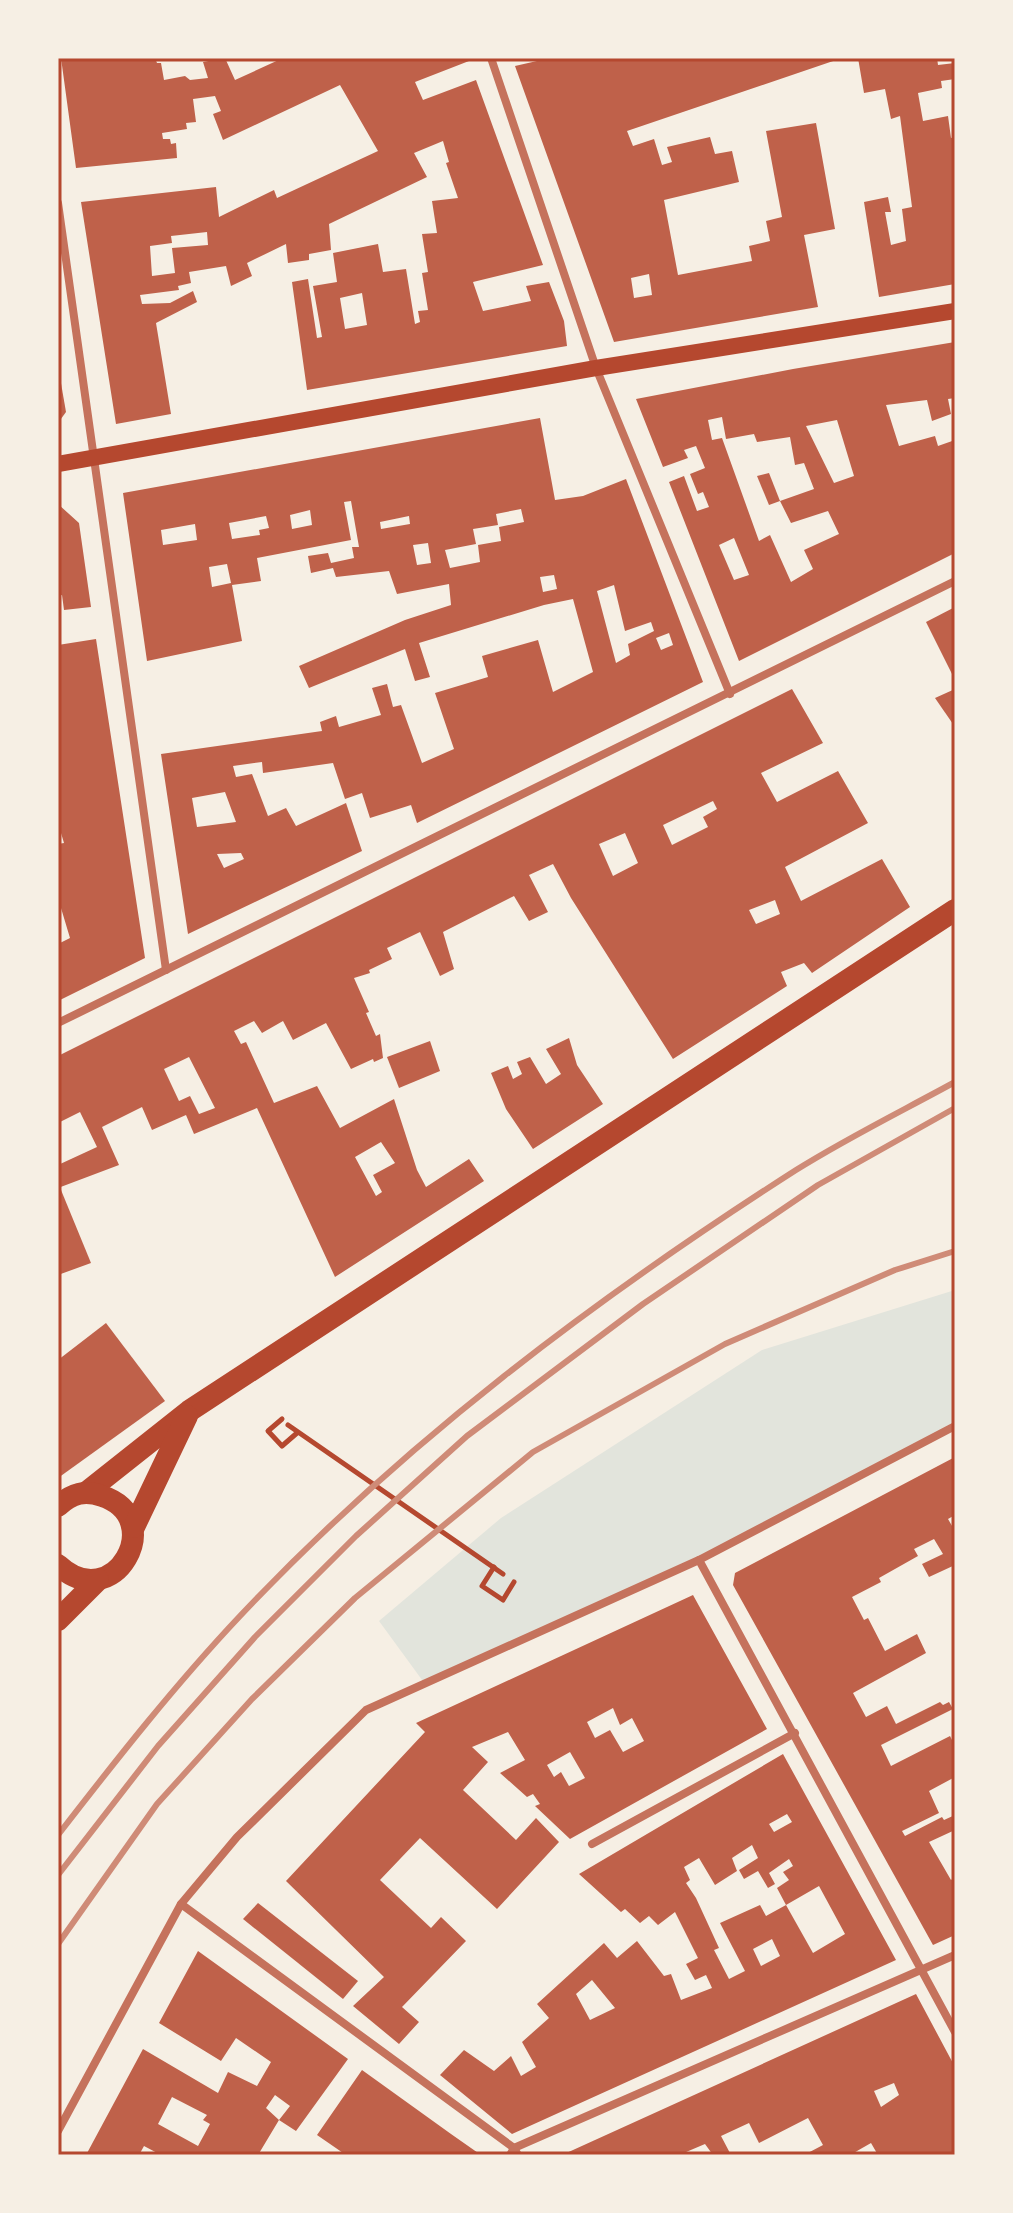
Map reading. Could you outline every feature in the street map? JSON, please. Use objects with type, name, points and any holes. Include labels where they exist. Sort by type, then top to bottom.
[{"type":"highway","points":[[58,1506],[68,1497],[88,1491],[189,1411],[955,910]]},
{"type":"highway","points":[[58,1620],[98,1580],[119,1570],[132,1550],[134,1527],[189,1411]]},
{"type":"highway","points":[[88,1491],[117,1501],[134,1527]]},
{"type":"highway","points":[[58,1565],[70,1576],[98,1580]]},
{"type":"main road","points":[[58,464],[596,368],[955,311]]},
{"type":"street","points":[[491,58],[596,368],[730,694]]},
{"type":"street","points":[[58,203],[166,970]]},
{"type":"street","points":[[58,1023],[955,581]]},
{"type":"street","points":[[58,2131],[181,1904],[237,1837],[366,1710],[699,1560],[955,1426]]},
{"type":"street","points":[[699,1560],[955,2032]]},
{"type":"street","points":[[592,1844],[795,1733]]},
{"type":"street","points":[[181,1904],[514,2153],[955,1955]]},
{"type":"path","points":[[282,1419],[268,1431],[282,1446],[297,1433]]},
{"type":"path","points":[[288,1425],[503,1574]]},
{"type":"path","points":[[494,1567],[482,1586],[503,1600],[514,1582]]},
{"type":"shaded area","points":[[955,1290],[955,1426],[699,1560],[425,1684],[379,1621],[501,1518],[762,1350]]},
{"type":"building","points":[[61,58],[155,58],[157,63],[161,63],[164,80],[185,76],[190,80],[208,78],[203,62],[225,58],[235,80],[283,58],[468,58],[469,61],[415,82],[423,100],[476,80],[543,265],[473,282],[483,311],[531,301],[526,286],[549,282],[564,321],[567,346],[307,390],[292,282],[308,279],[317,338],[322,337],[313,286],[337,282],[333,253],[378,244],[383,272],[406,269],[415,324],[420,322],[418,311],[428,310],[422,273],[428,272],[422,234],[437,233],[432,201],[458,198],[446,163],[449,162],[443,141],[414,153],[427,177],[329,224],[331,250],[309,254],[309,260],[288,263],[286,244],[247,263],[252,276],[231,286],[226,266],[189,272],[191,283],[178,286],[179,290],[140,295],[142,304],[170,303],[193,291],[197,302],[156,323],[171,414],[116,424],[81,202],[216,187],[219,217],[274,190],[277,198],[378,151],[340,85],[223,140],[213,114],[221,111],[215,96],[193,99],[196,122],[186,123],[187,129],[162,133],[163,139],[170,139],[171,144],[176,143],[177,158],[76,168]],"holes":[[[207,232],[208,245],[172,248],[175,273],[152,276],[150,246],[172,243],[171,236]],[[362,293],[367,325],[345,329],[340,298]]]},
{"type":"building","points":[[550,58],[842,58],[627,131],[633,146],[654,139],[662,165],[672,162],[667,147],[710,137],[715,154],[732,151],[739,182],[664,200],[678,275],[752,261],[749,246],[770,241],[766,221],[782,217],[766,131],[816,123],[835,229],[804,235],[818,307],[614,342],[515,66]],"holes":[[[649,274],[652,295],[634,298],[631,278]]]},
{"type":"building","points":[[858,58],[937,58],[938,65],[955,63],[955,79],[941,81],[942,88],[918,93],[923,121],[948,116],[951,138],[955,137],[955,284],[879,297],[864,202],[888,197],[891,212],[885,212],[891,245],[906,241],[902,209],[912,207],[900,116],[891,119],[885,89],[864,93]]},
{"type":"building","points":[[955,342],[955,398],[948,399],[951,414],[932,421],[927,400],[886,405],[899,446],[935,436],[938,446],[955,440],[955,553],[739,661],[669,482],[684,476],[697,511],[709,507],[703,492],[698,494],[690,474],[705,468],[696,446],[684,450],[688,458],[663,467],[636,399]],"holes":[[[722,417],[726,439],[754,434],[757,442],[790,437],[795,465],[804,463],[814,489],[780,501],[791,523],[828,511],[839,534],[804,550],[813,569],[791,582],[770,535],[759,541],[722,438],[712,440],[708,420]],[[837,420],[854,476],[834,483],[806,426]],[[734,538],[749,575],[734,580],[719,545]]]},
{"type":"building","points":[[58,366],[66,412],[58,423]]},
{"type":"building","points":[[540,418],[555,500],[583,496],[626,479],[703,682],[417,823],[411,805],[370,818],[362,793],[345,799],[333,763],[263,773],[262,762],[233,766],[236,777],[252,774],[268,816],[286,808],[296,826],[346,803],[362,851],[188,934],[161,754],[322,731],[320,722],[336,716],[339,727],[381,715],[372,688],[387,684],[393,707],[401,705],[422,763],[454,749],[435,693],[488,677],[482,656],[538,640],[553,692],[593,672],[573,599],[419,643],[430,677],[415,681],[405,649],[309,688],[299,666],[405,620],[451,605],[449,584],[397,594],[389,571],[336,577],[333,568],[311,573],[308,556],[328,553],[331,563],[354,558],[352,547],[359,547],[351,501],[344,502],[351,540],[257,558],[261,581],[232,585],[242,641],[147,661],[123,493]],"holes":[[[521,509],[524,522],[499,527],[501,541],[478,545],[480,562],[450,568],[445,550],[476,544],[473,529],[498,525],[496,514]],[[310,510],[312,525],[292,529],[290,515]],[[266,516],[269,528],[259,530],[260,535],[232,539],[229,523]],[[409,516],[410,524],[381,529],[380,522]],[[195,524],[197,540],[163,545],[161,530]],[[428,543],[431,563],[417,565],[413,545]],[[227,564],[231,583],[212,587],[209,567]],[[554,575],[557,589],[543,592],[540,577]],[[614,585],[625,631],[651,622],[654,631],[628,644],[630,655],[616,663],[597,591]],[[669,633],[673,645],[661,650],[656,638]],[[225,792],[236,822],[197,827],[192,798]],[[241,853],[244,859],[224,868],[217,854]]]},
{"type":"building","points":[[769,473],[780,501],[769,505],[757,476]]},
{"type":"building","points":[[58,504],[79,523],[91,607],[64,610],[62,595],[58,596]]},
{"type":"building","points":[[955,607],[955,680],[926,622]]},
{"type":"building","points":[[96,639],[145,958],[58,1001],[58,944],[70,938],[58,898],[58,844],[64,843],[58,823],[58,645]]},
{"type":"building","points":[[792,689],[823,743],[761,773],[777,802],[838,771],[868,823],[785,867],[801,901],[882,859],[910,907],[812,973],[804,963],[781,972],[787,986],[673,1059],[571,898],[553,864],[529,875],[548,912],[529,921],[514,896],[443,932],[454,969],[440,976],[420,932],[387,948],[392,959],[369,970],[370,973],[354,978],[376,1036],[380,1034],[383,1058],[351,1069],[326,1023],[293,1040],[283,1021],[262,1033],[254,1021],[234,1031],[241,1044],[246,1042],[274,1103],[317,1086],[340,1128],[394,1099],[417,1170],[426,1187],[469,1159],[484,1181],[335,1277],[257,1108],[194,1134],[186,1115],[152,1130],[142,1107],[102,1127],[119,1165],[58,1188],[58,1165],[97,1147],[80,1112],[58,1123],[58,1056]],"holes":[[[713,801],[717,809],[703,817],[708,827],[672,845],[663,825]],[[625,833],[638,863],[613,876],[599,844]],[[775,900],[780,914],[756,924],[749,910]],[[189,1057],[215,1108],[199,1114],[190,1096],[179,1101],[164,1069]],[[381,1142],[395,1163],[373,1175],[382,1192],[376,1196],[355,1157]]]},
{"type":"building","points":[[955,689],[955,727],[935,698]]},
{"type":"building","points":[[569,1038],[577,1065],[603,1104],[533,1149],[506,1109],[491,1073],[508,1066],[513,1079],[522,1074],[517,1062],[530,1057],[546,1084],[561,1074],[546,1049]]},
{"type":"building","points":[[430,1041],[440,1071],[399,1088],[387,1057]]},
{"type":"building","points":[[61,1190],[91,1263],[58,1275],[58,1191]]},
{"type":"building","points":[[106,1323],[165,1401],[58,1478],[58,1360]]},
{"type":"building","points":[[955,1457],[955,1515],[948,1519],[955,1531],[955,1565],[929,1577],[922,1564],[943,1554],[934,1539],[914,1549],[918,1556],[879,1578],[881,1582],[852,1597],[864,1620],[868,1618],[885,1651],[917,1634],[926,1653],[853,1693],[866,1717],[887,1706],[896,1724],[940,1702],[943,1705],[949,1702],[953,1709],[881,1745],[891,1766],[950,1736],[955,1746],[955,1777],[929,1791],[939,1813],[902,1831],[905,1836],[942,1817],[944,1820],[955,1815],[955,1830],[929,1842],[951,1880],[955,1877],[955,1935],[933,1945],[733,1585],[735,1573]]},
{"type":"building","points":[[693,1595],[767,1729],[570,1839],[535,1806],[540,1804],[533,1794],[527,1797],[500,1773],[525,1760],[508,1732],[472,1747],[488,1762],[463,1790],[516,1840],[536,1818],[559,1842],[497,1909],[420,1838],[380,1880],[431,1928],[441,1917],[466,1941],[402,2007],[419,2022],[399,2044],[353,2006],[384,1977],[286,1881],[425,1732],[416,1723]],"holes":[[[613,1708],[620,1725],[632,1718],[644,1741],[623,1752],[610,1730],[595,1738],[587,1722]],[[570,1752],[585,1778],[569,1786],[561,1772],[554,1777],[547,1765]]]},
{"type":"building","points":[[783,1754],[896,1960],[512,2134],[440,2075],[464,2050],[494,2071],[511,2056],[521,2076],[536,2067],[522,2042],[549,2018],[537,2004],[604,1943],[617,1958],[637,1941],[664,1976],[671,1974],[681,2000],[712,1988],[706,1975],[695,1980],[686,1964],[698,1958],[675,1912],[658,1925],[649,1916],[640,1923],[625,1909],[621,1912],[579,1874]],"holes":[[[787,1814],[792,1822],[774,1832],[769,1824]],[[752,1845],[758,1858],[739,1870],[744,1879],[758,1871],[768,1888],[775,1884],[769,1873],[789,1859],[793,1866],[783,1872],[789,1880],[777,1888],[786,1905],[766,1916],[760,1905],[720,1923],[745,1971],[729,1979],[714,1950],[719,1948],[686,1883],[690,1880],[684,1867],[699,1858],[715,1885],[737,1871],[732,1858]],[[819,1886],[845,1934],[813,1953],[786,1905]],[[772,1939],[780,1956],[761,1966],[753,1949]],[[592,1980],[615,2008],[590,2020],[576,1994]]]},
{"type":"building","points":[[258,1903],[358,1981],[343,1999],[243,1919]]},
{"type":"building","points":[[198,1951],[348,2059],[296,2131],[279,2120],[258,2155],[161,2155],[144,2146],[139,2155],[86,2155],[143,2049],[218,2093],[228,2072],[257,2086],[271,2062],[236,2038],[221,2061],[159,2023]],"holes":[[[275,2095],[290,2106],[279,2120],[266,2108]],[[172,2097],[207,2115],[203,2120],[210,2124],[198,2146],[158,2124]]]},
{"type":"building","points":[[916,1994],[955,2067],[955,2155],[878,2155],[871,2143],[850,2155],[804,2155],[823,2145],[808,2118],[759,2143],[749,2123],[721,2136],[731,2155],[713,2155],[705,2144],[679,2155],[562,2155]],"holes":[[[894,2083],[899,2095],[881,2107],[874,2091]]]},
{"type":"building","points":[[362,2070],[481,2155],[346,2155],[317,2135]]},
{"type":"railway","points":[[58,1835],[169,1696],[240,1616],[302,1552],[435,1433],[575,1322],[721,1219],[815,1158],[955,1082]]},
{"type":"railway","points":[[58,1875],[158,1746],[255,1637],[356,1536],[467,1436],[643,1304],[818,1185],[955,1108]]},
{"type":"railway","points":[[58,1944],[157,1804],[252,1699],[355,1598],[533,1452],[725,1344],[895,1270],[955,1251]]}]
